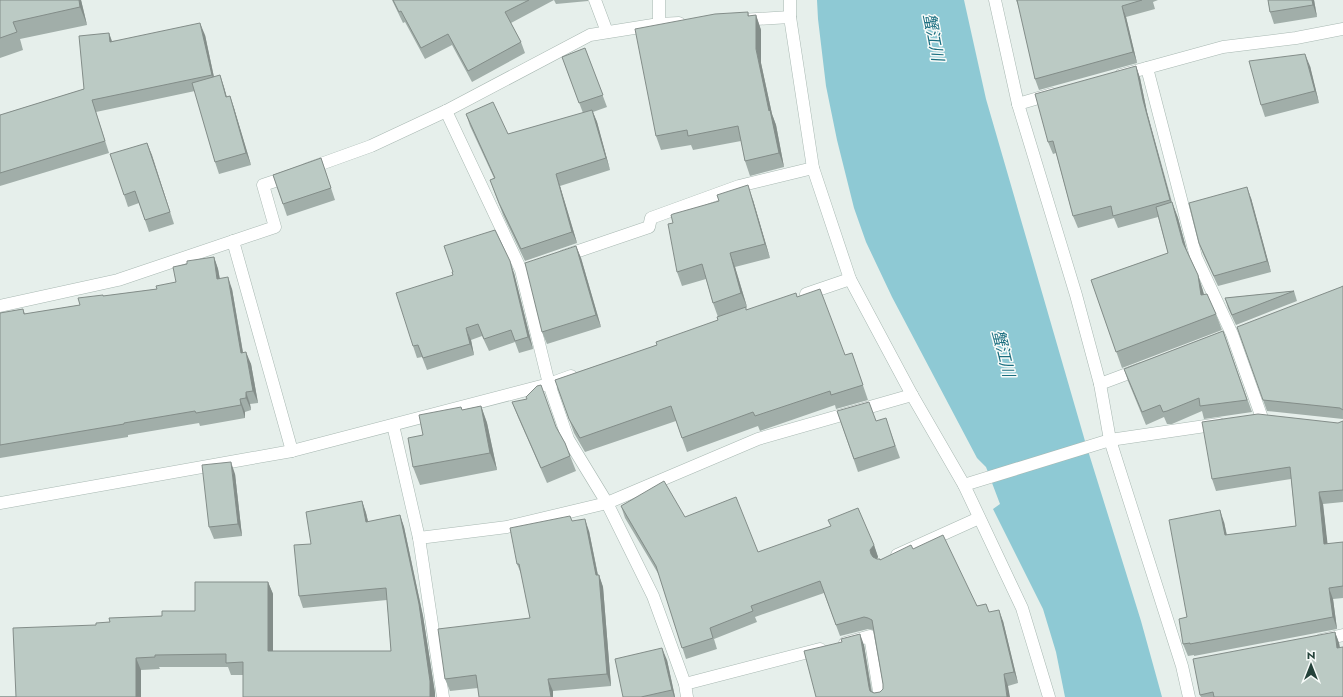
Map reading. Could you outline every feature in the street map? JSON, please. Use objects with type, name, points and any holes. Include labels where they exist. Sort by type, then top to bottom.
[{"type":"street","points":[[595,0],[607,32]]},
{"type":"street","points":[[659,0],[659,24]]},
{"type":"street","points":[[790,0],[790,17],[813,168],[850,278],[912,395],[970,483],[979,518],[1022,608],[1049,697]]},
{"type":"street","points":[[995,0],[1018,104],[1076,295],[1100,384],[1110,440],[1186,665],[1189,697]]},
{"type":"street","points":[[728,20],[790,17]]},
{"type":"street","points":[[0,306],[118,280],[276,227],[263,185],[371,146],[446,111],[590,35],[659,24],[690,22]]},
{"type":"street","points":[[1109,79],[1223,47],[1296,38],[1343,29]]},
{"type":"street","points":[[1147,68],[1196,257],[1232,334],[1262,418]]},
{"type":"street","points":[[1018,104],[1064,91]]},
{"type":"street","points":[[446,111],[525,269],[549,384],[568,439],[607,503],[653,596],[685,684],[687,697]]},
{"type":"street","points":[[551,260],[649,227],[651,218],[739,186],[813,168]]},
{"type":"street","points":[[233,241],[292,451]]},
{"type":"street","points":[[797,297],[850,278]]},
{"type":"street","points":[[1100,384],[1151,365]]},
{"type":"street","points":[[0,503],[292,451],[549,384],[579,374]]},
{"type":"street","points":[[419,538],[507,527],[607,503],[758,439],[912,395]]},
{"type":"street","points":[[1247,420],[1262,418],[1277,420]]},
{"type":"street","points":[[970,483],[1110,440],[1232,423]]},
{"type":"street","points":[[393,425],[419,538],[443,697]]},
{"type":"street","points":[[889,559],[979,518]]},
{"type":"street","points":[[685,684],[870,636],[880,697]]},
{"type":"street","points":[[1312,641],[1343,636]]},
{"type":"water","name":"蟹江川","points":[[817,0],[964,0],[986,99],[1085,441],[1141,621],[1162,697],[1065,697],[1056,652],[1043,609],[993,509],[1000,504],[986,467],[977,458],[892,297],[866,242],[854,208],[837,140],[826,86]]},
{"type":"building","points":[[0,0],[79,0],[80,7],[13,22],[17,32],[0,38]]},
{"type":"building","points":[[393,0],[529,0],[505,12],[521,42],[468,71],[448,34],[421,48],[401,11],[399,12]]},
{"type":"building","points":[[1017,0],[1142,0],[1122,6],[1133,52],[1035,79]]},
{"type":"building","points":[[1268,0],[1312,0],[1313,5],[1270,12]]},
{"type":"building","points":[[748,12],[748,16],[756,15],[756,49],[779,153],[745,161],[738,126],[688,136],[687,130],[656,136],[635,29],[715,14]]},
{"type":"building","points":[[200,23],[212,75],[92,100],[105,141],[0,173],[0,115],[84,89],[79,36],[109,33],[110,42]]},
{"type":"building","points":[[585,48],[603,95],[579,103],[562,57]]},
{"type":"building","points":[[1305,54],[1315,91],[1261,105],[1249,61]]},
{"type":"building","points":[[1136,66],[1143,100],[1170,200],[1113,216],[1111,206],[1073,216],[1053,141],[1048,142],[1035,94]]},
{"type":"building","points":[[220,75],[226,97],[230,96],[246,153],[215,162],[192,83]]},
{"type":"building","points":[[493,102],[508,134],[592,110],[606,158],[556,174],[572,232],[521,249],[499,203],[490,180],[495,178],[466,114]]},
{"type":"building","points":[[147,143],[170,212],[145,220],[135,191],[124,195],[110,154]]},
{"type":"building","points":[[321,158],[331,188],[283,204],[273,175]]},
{"type":"building","points":[[748,185],[765,244],[730,253],[741,293],[713,303],[702,264],[677,272],[668,224],[673,223],[671,215],[673,214],[719,201],[717,195]]},
{"type":"building","points":[[1247,187],[1267,261],[1214,276],[1199,243],[1189,203]]},
{"type":"building","points":[[1172,202],[1183,243],[1198,275],[1201,295],[1207,294],[1216,314],[1116,352],[1091,280],[1168,253],[1156,207]]},
{"type":"building","points":[[495,230],[510,261],[528,337],[515,341],[511,330],[484,339],[478,324],[466,328],[470,344],[423,358],[418,345],[413,346],[396,293],[453,275],[444,246]]},
{"type":"building","points":[[576,246],[596,315],[542,332],[525,263]]},
{"type":"building","points":[[214,257],[217,279],[228,277],[241,353],[246,352],[253,391],[246,392],[246,398],[240,399],[241,405],[196,413],[195,411],[0,445],[0,313],[23,309],[24,314],[80,305],[78,298],[157,289],[156,286],[176,282],[173,267],[187,264],[187,261]]},
{"type":"building","points":[[1343,286],[1343,410],[1340,408],[1263,400],[1237,327]]},
{"type":"building","points":[[820,289],[845,355],[852,353],[863,385],[831,395],[830,391],[755,416],[753,412],[682,438],[671,406],[580,438],[569,419],[555,380],[657,345],[656,342],[718,320],[717,317],[746,307],[746,310],[796,293],[797,297]]},
{"type":"building","points":[[1294,291],[1232,315],[1225,298]]},
{"type":"building","points":[[1223,331],[1247,400],[1200,406],[1199,398],[1163,412],[1160,405],[1142,412],[1124,369]]},
{"type":"building","points":[[541,385],[556,427],[570,456],[541,468],[512,402],[527,399],[526,397],[537,386]]},
{"type":"building","points":[[869,402],[876,421],[886,418],[895,446],[854,459],[837,411]]},
{"type":"building","points":[[481,406],[490,453],[413,467],[408,438],[423,435],[419,415],[461,407],[462,410]]},
{"type":"building","points":[[1258,414],[1338,423],[1343,421],[1343,490],[1319,492],[1324,544],[1343,542],[1343,586],[1329,588],[1333,617],[1190,644],[1183,644],[1179,619],[1187,617],[1169,520],[1220,510],[1225,535],[1296,526],[1290,467],[1212,479],[1202,422]]},
{"type":"building","points":[[231,462],[238,524],[209,527],[202,465]]},
{"type":"building","points":[[664,481],[685,517],[736,497],[758,552],[831,526],[828,520],[858,508],[874,545],[870,550],[871,554],[873,557],[880,560],[911,545],[913,549],[943,535],[977,606],[986,604],[989,612],[999,610],[1014,672],[1004,674],[1007,697],[816,697],[804,651],[842,642],[841,639],[860,634],[870,691],[874,693],[880,692],[883,689],[872,620],[864,617],[836,625],[820,581],[751,606],[753,611],[710,628],[713,638],[682,648],[656,566],[621,506]]},
{"type":"building","points":[[362,501],[366,522],[400,515],[419,604],[430,681],[430,697],[243,697],[243,662],[226,663],[226,654],[155,655],[155,657],[136,658],[136,697],[16,697],[13,628],[96,625],[96,623],[110,622],[109,618],[162,616],[162,611],[195,611],[195,582],[268,582],[268,651],[391,651],[386,588],[299,596],[294,545],[311,544],[306,512]]},
{"type":"building","points":[[570,516],[572,521],[585,519],[596,575],[599,575],[607,674],[548,679],[551,697],[479,697],[476,675],[445,679],[438,629],[530,618],[510,528]]},
{"type":"building","points":[[1335,632],[1337,648],[1343,647],[1343,697],[1214,697],[1213,692],[1200,695],[1193,659]]},
{"type":"building","points":[[662,648],[672,690],[641,697],[623,697],[615,659]]}]
